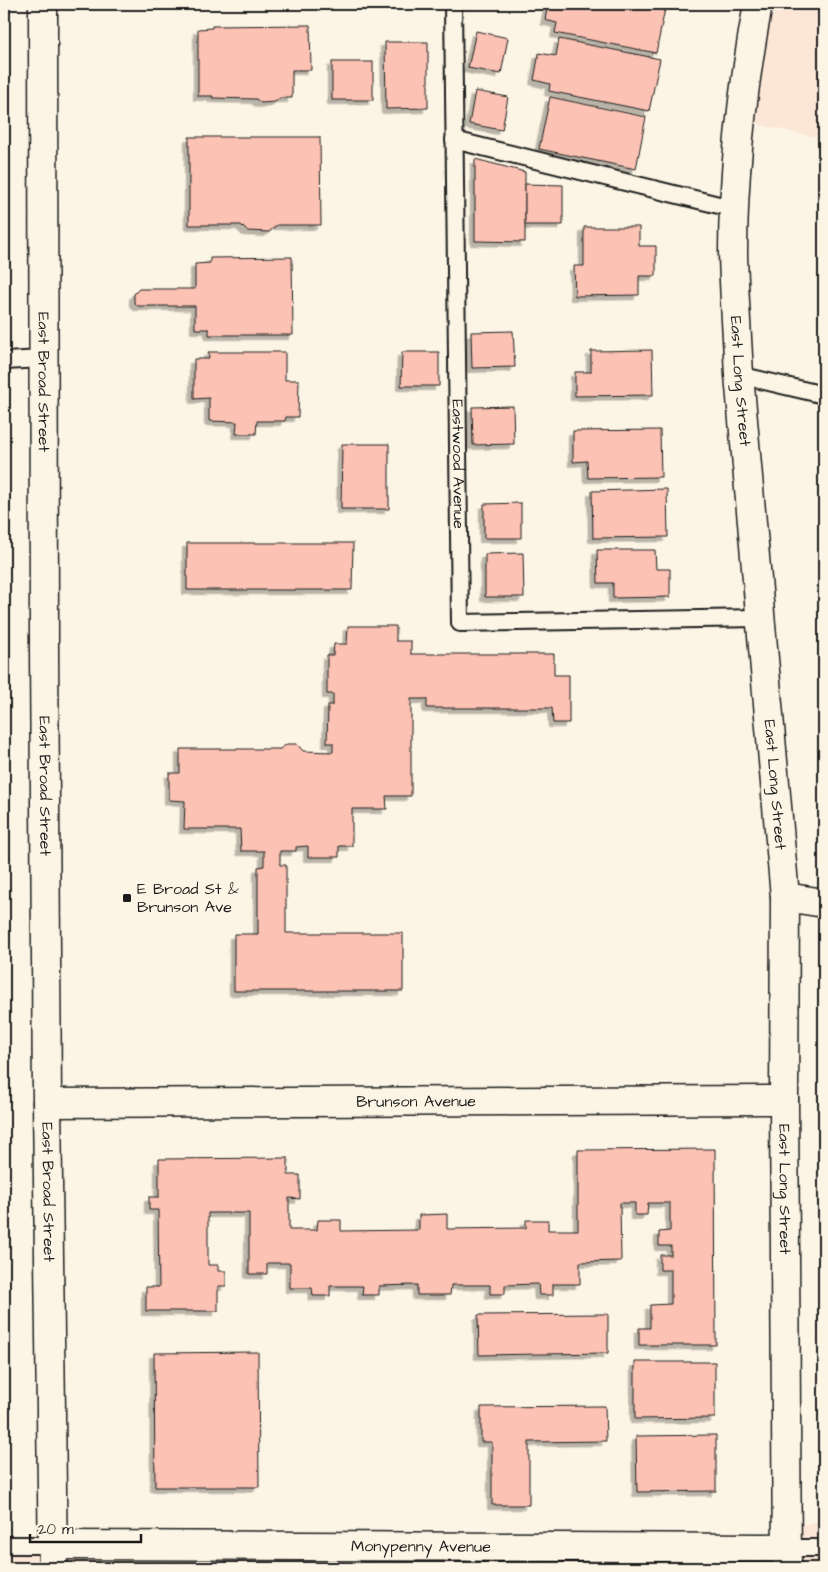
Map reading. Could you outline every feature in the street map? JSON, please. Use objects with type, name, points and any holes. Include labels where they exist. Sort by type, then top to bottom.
[{"type":"street","name":"East Broad Street","points":[[43,4],[47,1104],[53,1556]]},
{"type":"street","name":"East Long Street","points":[[758,4],[747,71],[737,154],[734,209],[734,294],[739,375],[785,897],[784,1100],[787,1558]]},
{"type":"street","points":[[785,897],[824,903]]},
{"type":"street","name":"Brunson Avenue","points":[[47,1104],[784,1100]]},
{"type":"street","name":"Monypenny Avenue","points":[[53,1556],[787,1558]]},
{"type":"lane","name":"Eastwood Avenue","points":[[453,4],[460,623],[760,618]]},
{"type":"lane","points":[[454,140],[734,209]]},
{"type":"lane","points":[[4,361],[43,359]]},
{"type":"lane","points":[[739,375],[824,394]]},
{"type":"lane","points":[[4,1545],[53,1556]]},
{"type":"lane","points":[[787,1558],[824,1548]]},
{"type":"shaded area","points":[[766,4],[824,4],[824,139],[753,123]]},
{"type":"shaded area","points":[[824,1519],[824,1568],[4,1568],[4,1542],[761,1538]]},
{"type":"building","points":[[548,4],[666,4],[656,53],[555,33],[557,23],[545,20]]},
{"type":"building","points":[[310,25],[311,70],[292,70],[292,98],[280,98],[275,102],[261,103],[256,99],[198,96],[198,29],[212,28],[212,26]]},
{"type":"building","points":[[476,31],[508,38],[501,74],[468,68]]},
{"type":"building","points":[[559,39],[660,59],[649,111],[549,91],[550,84],[534,80],[539,53],[556,56]]},
{"type":"building","points":[[385,42],[428,42],[428,108],[386,109]]},
{"type":"building","points":[[332,62],[373,62],[373,100],[332,100]]},
{"type":"building","points":[[475,91],[508,97],[502,130],[469,124]]},
{"type":"building","points":[[550,97],[646,117],[636,169],[539,149]]},
{"type":"building","points":[[189,137],[320,137],[321,225],[277,225],[269,232],[247,231],[241,225],[189,225]]},
{"type":"building","points":[[475,159],[525,172],[525,242],[475,241]]},
{"type":"building","points":[[525,184],[563,185],[563,225],[525,225]]},
{"type":"building","points":[[584,227],[639,227],[639,246],[656,246],[656,276],[639,276],[639,295],[575,296],[574,266],[584,266]]},
{"type":"building","points":[[292,257],[293,335],[209,335],[209,329],[195,329],[195,306],[138,306],[134,302],[134,294],[139,289],[195,289],[195,264],[210,263],[210,258]]},
{"type":"building","points":[[513,331],[515,367],[472,368],[471,332]]},
{"type":"building","points":[[652,350],[653,395],[575,396],[575,372],[591,372],[591,351]]},
{"type":"building","points":[[208,352],[285,352],[285,380],[299,380],[298,417],[286,417],[285,421],[257,421],[256,434],[236,434],[237,422],[209,421],[209,398],[194,399],[194,359],[209,359]]},
{"type":"building","points":[[402,352],[439,352],[439,386],[401,386]]},
{"type":"building","points":[[513,406],[514,444],[473,445],[472,407]]},
{"type":"building","points":[[660,430],[661,477],[588,478],[587,461],[573,462],[573,431]]},
{"type":"building","points":[[342,444],[389,444],[389,509],[341,509]]},
{"type":"building","points":[[667,489],[668,537],[593,538],[592,491]]},
{"type":"building","points":[[521,503],[521,538],[484,538],[484,504]]},
{"type":"building","points":[[187,543],[353,543],[352,590],[187,590]]},
{"type":"building","points":[[597,550],[655,550],[656,569],[670,569],[670,597],[613,598],[613,583],[598,583]]},
{"type":"building","points":[[523,553],[524,597],[485,597],[485,554]]},
{"type":"building","points":[[348,626],[396,626],[396,641],[411,641],[411,654],[554,654],[554,675],[569,675],[569,723],[553,723],[552,708],[427,708],[427,699],[411,699],[411,796],[386,796],[387,809],[352,809],[352,846],[339,846],[339,857],[308,857],[308,846],[296,847],[296,851],[280,851],[280,865],[286,865],[286,933],[403,933],[403,991],[234,991],[234,934],[258,934],[258,867],[264,866],[264,851],[241,851],[240,829],[184,829],[185,801],[169,800],[169,773],[180,773],[180,749],[280,749],[287,744],[297,744],[303,751],[333,752],[333,743],[327,743],[328,705],[333,705],[333,694],[327,694],[327,655],[333,655],[334,644],[347,644]]},
{"type":"building","points":[[715,1149],[716,1345],[639,1345],[639,1328],[650,1328],[650,1305],[671,1304],[671,1270],[660,1270],[660,1255],[671,1255],[671,1246],[659,1246],[659,1232],[670,1231],[670,1203],[648,1203],[647,1215],[635,1215],[635,1203],[620,1203],[621,1261],[580,1262],[580,1284],[553,1284],[553,1295],[539,1295],[538,1284],[505,1285],[505,1294],[490,1294],[490,1285],[451,1285],[450,1295],[417,1295],[417,1285],[379,1286],[379,1295],[362,1295],[363,1286],[330,1286],[330,1296],[313,1296],[312,1288],[290,1288],[290,1263],[267,1263],[267,1274],[249,1274],[249,1213],[208,1213],[208,1265],[218,1265],[218,1271],[226,1271],[226,1286],[218,1286],[218,1311],[146,1311],[146,1287],[159,1287],[158,1210],[149,1210],[149,1197],[159,1197],[159,1159],[288,1158],[288,1175],[300,1175],[300,1199],[289,1198],[289,1230],[317,1230],[318,1220],[341,1220],[341,1231],[419,1230],[419,1215],[447,1214],[447,1229],[526,1228],[526,1220],[548,1220],[548,1230],[578,1230],[578,1150]]},
{"type":"building","points":[[608,1314],[608,1353],[479,1355],[478,1315]]},
{"type":"building","points":[[258,1352],[259,1487],[155,1487],[154,1353]]},
{"type":"building","points":[[635,1362],[715,1362],[715,1418],[635,1419]]},
{"type":"building","points":[[605,1406],[606,1441],[529,1442],[529,1505],[492,1505],[492,1442],[481,1442],[481,1407]]},
{"type":"building","points":[[716,1435],[716,1491],[637,1492],[636,1436]]},
{"type":"place","name":"E Broad St & Brunson Ave","points":[[127,898]]}]
